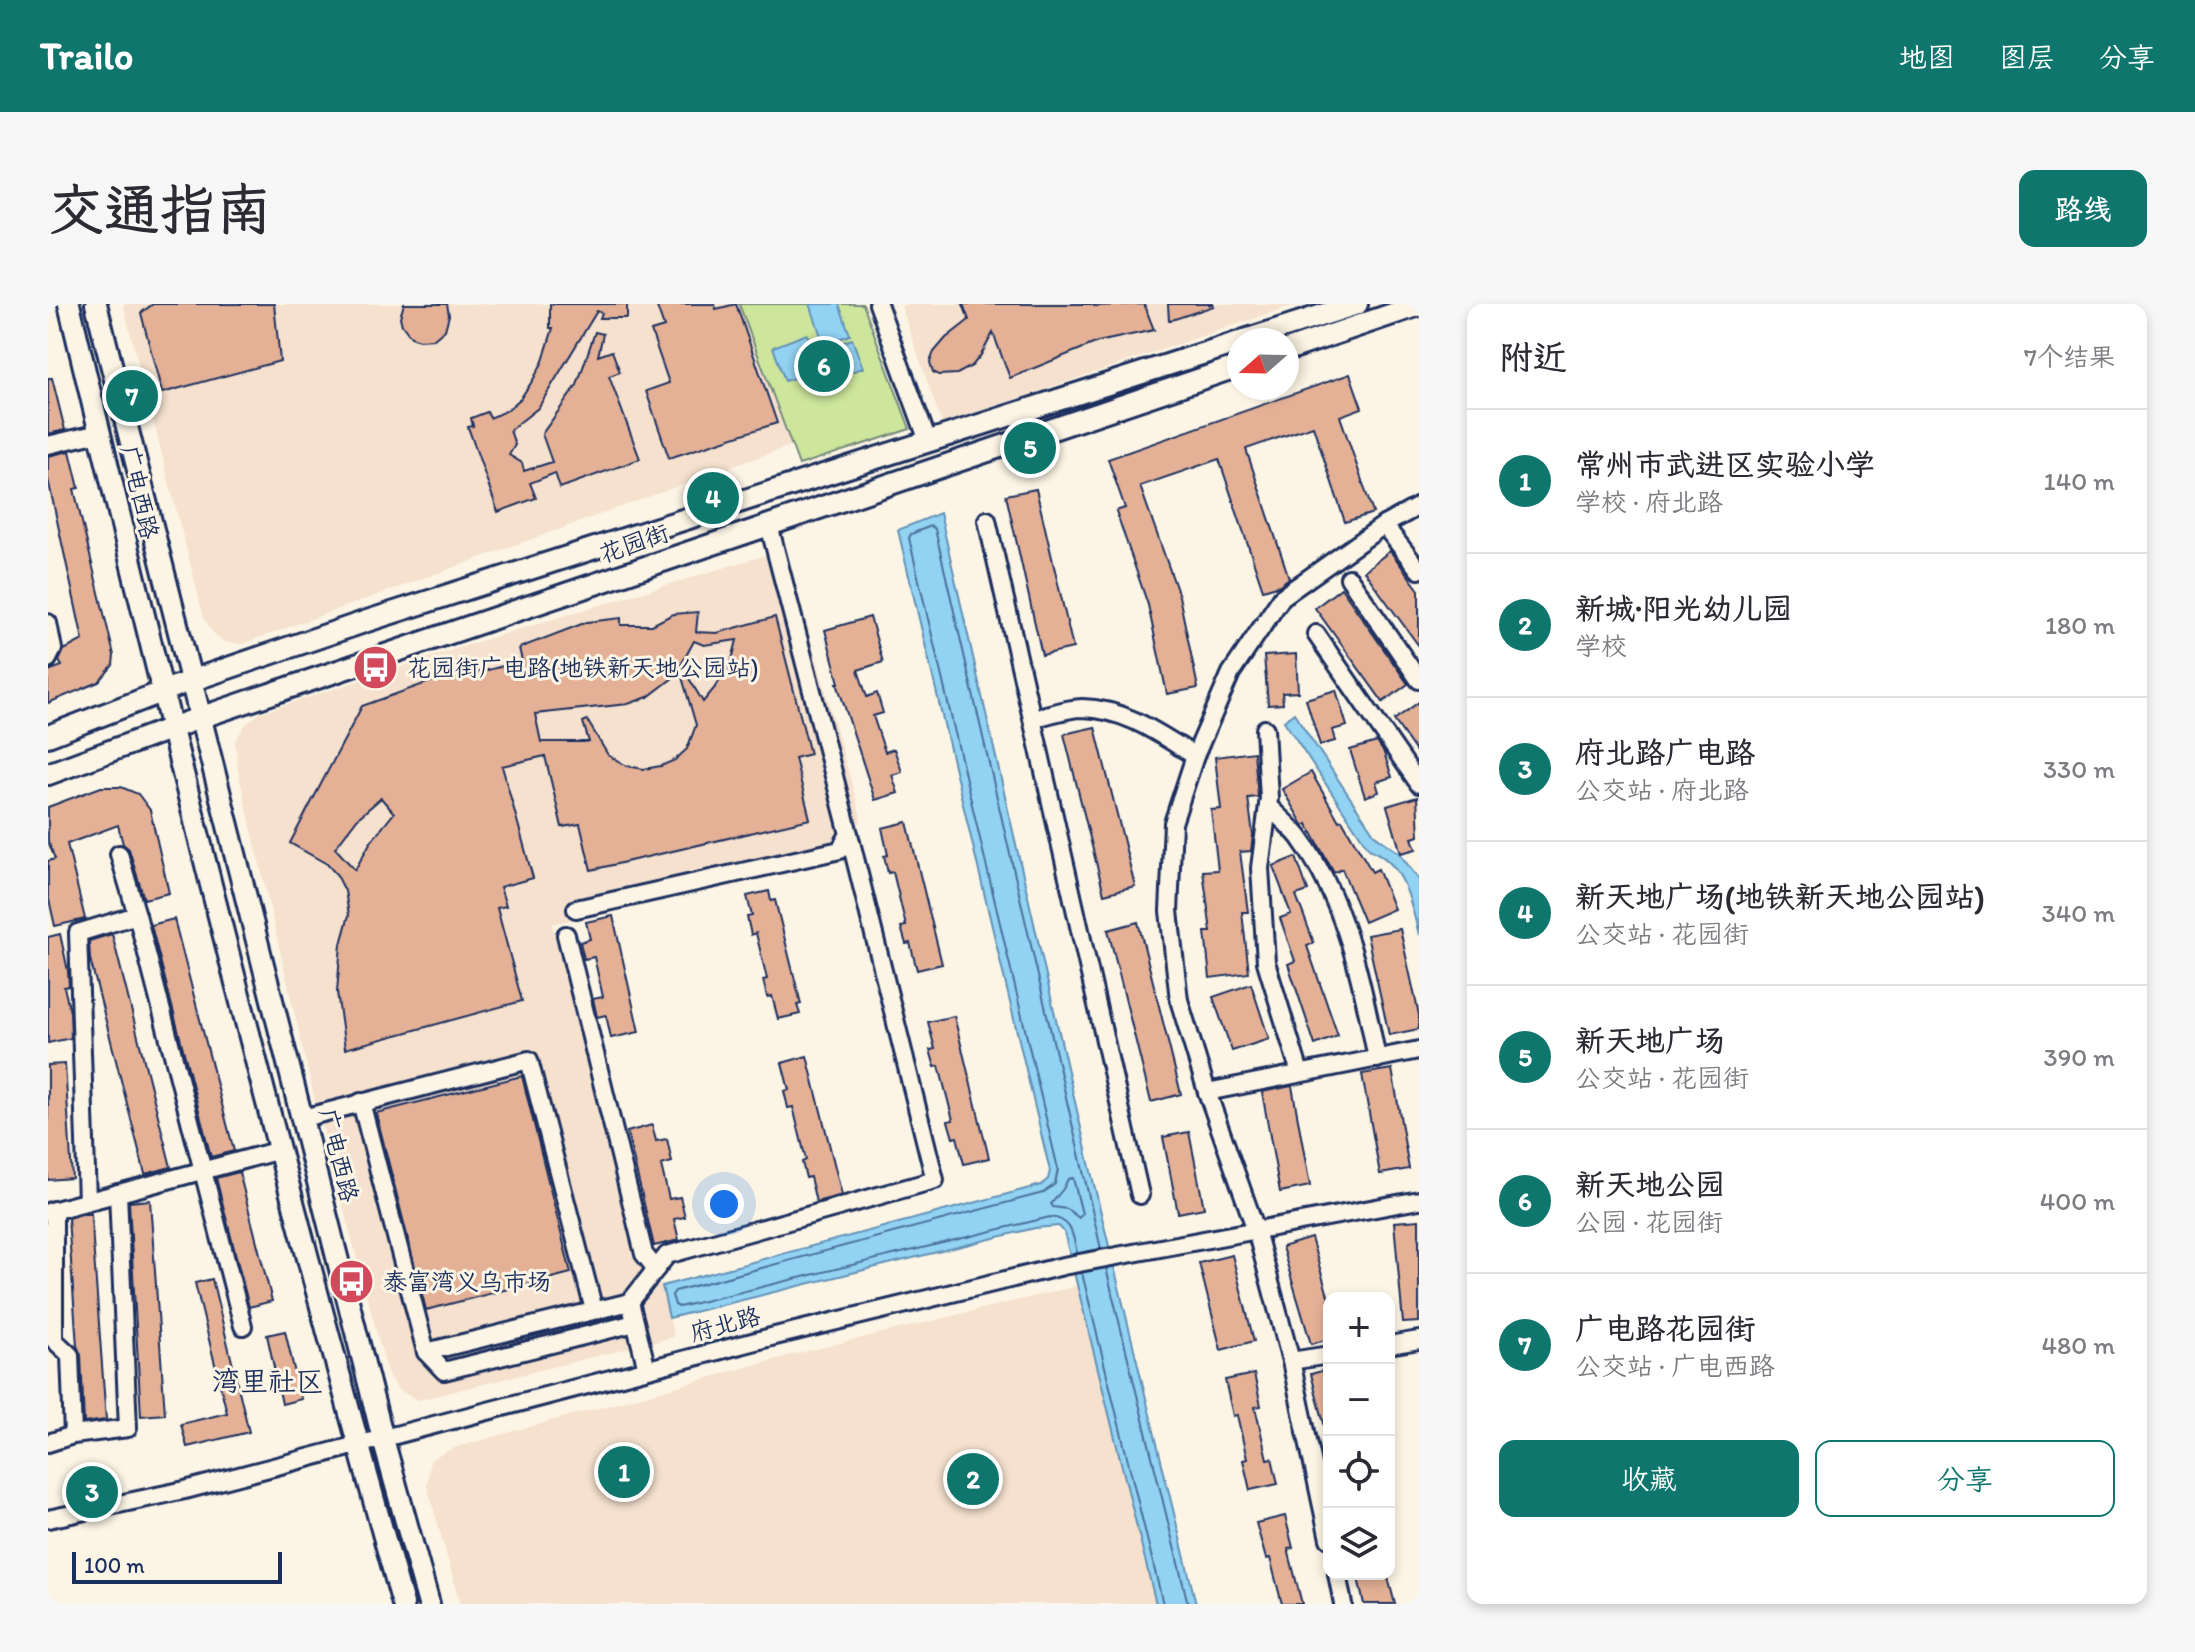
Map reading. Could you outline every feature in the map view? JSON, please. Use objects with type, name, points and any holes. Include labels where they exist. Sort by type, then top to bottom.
[{"type":"main road","name":"广电西路","points":[[69,304],[170,728]]},
{"type":"main road","name":"广电西路","points":[[96,304],[383,1439],[429,1604]]},
{"type":"main road","points":[[1282,328],[1357,304]]},
{"type":"main road","points":[[1299,346],[1419,305]]},
{"type":"main road","name":"花园街","points":[[48,736],[190,681],[382,616],[1227,346]]},
{"type":"main road","name":"花园街","points":[[48,774],[202,717],[1227,370]]},
{"type":"main road","points":[[170,728],[358,1446],[403,1604]]},
{"type":"street","points":[[878,304],[928,441]]},
{"type":"street","points":[[48,445],[99,433]]},
{"type":"street","points":[[1323,1511],[1291,1361],[1256,1230],[1207,1092],[1179,1000],[1169,911],[1173,823],[1195,756],[1231,673],[1282,597],[1384,525],[1419,506]]},
{"type":"street","points":[[987,520],[1140,1195]]},
{"type":"street","points":[[426,1352],[630,1302],[667,1255],[935,1180],[769,525]]},
{"type":"street","points":[[1384,525],[1419,570]]},
{"type":"street","points":[[1349,578],[1419,680]]},
{"type":"street","points":[[48,623],[53,649],[48,659]]},
{"type":"street","points":[[1316,634],[1419,784]]},
{"type":"street","points":[[1034,718],[1080,708],[1107,711],[1138,720],[1195,756]]},
{"type":"street","points":[[1265,729],[1268,806],[1260,868],[1266,962],[1300,1073]]},
{"type":"street","points":[[1268,806],[1298,836],[1334,898],[1363,985],[1377,1059]]},
{"type":"street","points":[[576,909],[840,850],[849,834]]},
{"type":"street","points":[[119,854],[243,1326]]},
{"type":"street","points":[[87,1201],[78,933],[137,915]]},
{"type":"street","points":[[566,935],[644,1254],[656,1269]]},
{"type":"street","points":[[1207,1092],[1419,1050]]},
{"type":"street","points":[[303,1118],[529,1060],[594,1310]]},
{"type":"street","points":[[361,1102],[426,1352],[444,1371],[635,1323]]},
{"type":"street","points":[[73,1435],[70,1355],[54,1340],[51,1211],[280,1150]]},
{"type":"street","points":[[48,1443],[73,1435],[128,1428],[118,1193]]},
{"type":"street","name":"府北路","points":[[48,1519],[185,1490],[790,1332],[1063,1266],[1419,1200]]},
{"type":"street","points":[[630,1302],[647,1369]]},
{"type":"street","points":[[1395,1344],[1419,1340]]},
{"type":"street","points":[[1291,1361],[1323,1356]]},
{"type":"street","points":[[1338,1580],[1343,1604]]},
{"type":"shaded area","points":[[123,304],[739,304],[792,445],[242,644],[224,642],[212,632],[204,618]]},
{"type":"shaded area","points":[[1297,304],[942,424],[901,306]]},
{"type":"shaded area","points":[[786,549],[861,817],[851,859],[552,924],[637,1257],[662,1286],[674,1337],[419,1400],[399,1391],[388,1375],[315,1101],[238,771],[235,741],[246,724],[260,713],[480,641]]},
{"type":"shaded area","points":[[1077,1286],[1156,1604],[460,1604],[427,1485],[430,1460],[453,1448],[791,1355]]},
{"type":"green space","points":[[739,304],[863,304],[910,429],[799,465]]},
{"type":"water","points":[[810,304],[839,304],[850,335],[824,345]]},
{"type":"water","points":[[807,334],[813,350],[808,348],[798,352],[802,361],[812,358],[811,354],[814,353],[819,369],[785,381],[773,347]]},
{"type":"water","points":[[852,339],[863,368],[836,377],[826,348]]},
{"type":"water","points":[[940,513],[1092,1176],[1196,1604],[1156,1604],[1064,1232],[1059,1226],[1035,1228],[669,1318],[662,1286],[1041,1185],[1048,1179],[1050,1171],[898,530]]},
{"type":"water","points":[[1294,713],[1375,835],[1399,853],[1419,880],[1419,935],[1409,896],[1398,874],[1391,864],[1369,849],[1284,721]]},
{"type":"building","points":[[153,304],[274,304],[280,361],[162,393],[141,313]]},
{"type":"building","points":[[404,304],[447,304],[449,315],[445,330],[434,339],[411,337],[400,317]]},
{"type":"building","points":[[550,304],[627,304],[627,318],[600,318],[602,313],[597,311],[538,408],[510,430],[515,445],[509,455],[522,463],[524,471],[552,462],[542,434],[577,385],[595,332],[603,334],[598,356],[612,351],[620,372],[609,376],[640,459],[560,488],[555,473],[530,483],[536,498],[498,512],[468,427],[473,426],[471,418],[487,412],[490,418],[506,411],[520,399],[533,380],[543,361],[553,328],[550,328]]},
{"type":"building","points":[[656,304],[715,304],[716,309],[736,304],[777,423],[669,458],[646,391],[669,383],[651,331],[664,327]]},
{"type":"building","points":[[963,304],[1144,304],[1154,330],[1098,342],[1010,378],[993,333],[972,366],[957,374],[939,375],[933,372],[930,362],[946,338],[969,320]]},
{"type":"building","points":[[1168,304],[1213,304],[1214,306],[1169,321]]},
{"type":"building","points":[[1350,374],[1362,408],[1340,416],[1373,513],[1345,522],[1313,426],[1246,449],[1289,578],[1280,585],[1263,590],[1219,459],[1140,486],[1179,596],[1198,688],[1167,694],[1148,605],[1116,511],[1125,508],[1108,459],[1276,400],[1299,400],[1299,392]]},
{"type":"building","points":[[48,378],[52,378],[65,430],[48,434]]},
{"type":"building","points":[[70,451],[79,488],[74,489],[114,655],[113,665],[99,682],[48,703],[48,671],[62,666],[59,661],[64,650],[83,640],[48,479],[48,456]]},
{"type":"building","points":[[1036,489],[1073,648],[1042,655],[1006,495]]},
{"type":"building","points":[[1390,551],[1419,590],[1419,646],[1364,571]]},
{"type":"building","points":[[1341,588],[1408,684],[1383,702],[1315,608]]},
{"type":"building","points":[[698,612],[696,632],[717,633],[775,617],[810,754],[795,758],[810,819],[591,870],[580,824],[562,827],[545,756],[502,766],[533,878],[500,887],[506,906],[497,908],[522,1001],[345,1049],[337,992],[341,944],[349,915],[345,891],[327,864],[290,843],[362,706],[463,670],[465,676],[522,661],[519,648],[587,622],[621,618],[621,625],[652,625],[673,614]],"holes":[[[737,640],[732,660],[703,702],[687,675],[682,677],[696,725],[687,749],[675,760],[644,769],[627,766],[608,755],[587,720],[583,722],[589,742],[541,742],[535,714],[628,704],[648,697],[682,671],[679,669],[694,641],[704,645]],[[381,798],[394,813],[370,843],[355,870],[335,848],[358,818]]]},
{"type":"building","points":[[870,617],[883,662],[858,670],[867,697],[877,693],[883,713],[873,716],[885,752],[894,749],[902,772],[892,775],[898,793],[875,800],[837,683],[825,630]]},
{"type":"building","points":[[1296,654],[1298,692],[1282,693],[1283,704],[1268,705],[1264,656]]},
{"type":"building","points":[[1336,690],[1347,726],[1332,730],[1335,741],[1320,745],[1306,699]]},
{"type":"building","points":[[1419,702],[1419,756],[1394,720]]},
{"type":"building","points":[[1095,727],[1135,886],[1104,894],[1064,734]]},
{"type":"building","points":[[1377,742],[1392,777],[1376,782],[1379,792],[1365,797],[1350,750]]},
{"type":"building","points":[[1254,752],[1258,797],[1248,798],[1253,835],[1251,851],[1240,852],[1248,912],[1242,912],[1249,973],[1210,978],[1205,932],[1211,932],[1203,871],[1218,870],[1211,810],[1221,809],[1215,757]]},
{"type":"building","points":[[1311,772],[1372,872],[1378,869],[1394,909],[1364,922],[1342,869],[1334,873],[1307,824],[1304,826],[1302,823],[1282,789]]},
{"type":"building","points":[[101,787],[121,787],[138,794],[150,810],[169,893],[144,899],[129,849],[123,844],[118,825],[67,844],[85,919],[55,926],[48,895],[48,861],[55,859],[48,841],[48,807]]},
{"type":"building","points":[[1417,797],[1419,836],[1412,838],[1416,849],[1401,853],[1387,806]]},
{"type":"building","points":[[907,822],[942,964],[917,970],[910,943],[906,944],[901,927],[906,926],[893,872],[888,873],[882,828]]},
{"type":"building","points":[[1296,857],[1308,891],[1296,895],[1314,943],[1307,946],[1338,1036],[1315,1045],[1288,964],[1295,961],[1280,918],[1291,914],[1273,866]]},
{"type":"building","points":[[769,891],[771,901],[775,900],[801,1004],[797,1005],[800,1014],[778,1019],[772,996],[767,997],[763,980],[767,979],[756,933],[751,935],[747,917],[752,916],[747,896]]},
{"type":"building","points":[[613,916],[639,1032],[611,1038],[606,1015],[597,1017],[593,999],[603,997],[594,957],[584,959],[580,942],[590,939],[586,922]]},
{"type":"building","points":[[174,919],[234,1151],[211,1157],[151,925]]},
{"type":"building","points":[[1138,922],[1181,1094],[1151,1102],[1108,930]]},
{"type":"building","points":[[1400,929],[1419,1015],[1419,1029],[1389,1035],[1367,935]]},
{"type":"building","points":[[60,934],[68,971],[69,986],[64,987],[70,1012],[71,1038],[48,1043],[48,937]]},
{"type":"building","points":[[112,934],[171,1167],[145,1174],[90,959],[89,941]]},
{"type":"building","points":[[1251,984],[1269,1039],[1232,1051],[1213,997]]},
{"type":"building","points":[[954,1016],[989,1158],[964,1164],[957,1137],[953,1138],[948,1121],[953,1120],[939,1066],[935,1067],[930,1050],[935,1049],[928,1022]]},
{"type":"building","points":[[807,1056],[842,1195],[816,1202],[810,1177],[806,1178],[802,1162],[806,1160],[793,1107],[788,1108],[784,1091],[789,1090],[782,1063]]},
{"type":"building","points":[[65,1064],[72,1178],[48,1180],[48,1065]]},
{"type":"building","points":[[1392,1069],[1409,1169],[1380,1174],[1362,1074]]},
{"type":"building","points":[[522,1076],[571,1273],[426,1310],[376,1113]]},
{"type":"building","points":[[1292,1086],[1310,1186],[1280,1192],[1262,1092]]},
{"type":"building","points":[[652,1125],[656,1141],[667,1139],[672,1162],[661,1165],[669,1199],[680,1197],[685,1217],[674,1219],[679,1240],[654,1246],[627,1132]]},
{"type":"building","points":[[1189,1132],[1204,1208],[1178,1213],[1163,1137]]},
{"type":"building","points":[[239,1172],[272,1301],[249,1307],[216,1178]]},
{"type":"building","points":[[150,1200],[165,1414],[141,1416],[129,1202]]},
{"type":"building","points":[[91,1214],[106,1420],[84,1423],[68,1218]]},
{"type":"building","points":[[1419,1220],[1419,1322],[1403,1323],[1394,1222]]},
{"type":"building","points":[[1311,1238],[1327,1292],[1323,1292],[1323,1341],[1311,1344],[1282,1247]]},
{"type":"building","points":[[1232,1255],[1254,1341],[1221,1350],[1199,1263]]},
{"type":"building","points":[[212,1279],[249,1432],[187,1447],[181,1424],[227,1413],[195,1283]]},
{"type":"building","points":[[285,1331],[301,1399],[282,1404],[267,1335]]},
{"type":"building","points":[[1323,1371],[1323,1419],[1311,1374]]},
{"type":"building","points":[[1254,1374],[1261,1406],[1255,1407],[1267,1459],[1272,1458],[1278,1484],[1250,1490],[1237,1415],[1233,1416],[1225,1380]]},
{"type":"building","points":[[1285,1516],[1293,1548],[1288,1549],[1302,1604],[1282,1604],[1270,1558],[1266,1559],[1256,1523]]},
{"type":"building","points":[[1358,1580],[1389,1580],[1395,1604],[1364,1604]]},
{"type":"place","name":"新天地公园","points":[[824,366]]},
{"type":"place","name":"广电路花园街","points":[[132,396]]},
{"type":"place","name":"新天地广场","points":[[1030,448]]},
{"type":"place","name":"新天地广场(地铁新天地公园站)","points":[[713,498]]},
{"type":"place","name":"花园街广电路(地铁新天地公园站)","points":[[376,667]]},
{"type":"place","name":"泰富湾义乌市场","points":[[352,1281]]},
{"type":"place","name":"常州市武进区实验小学","points":[[624,1472]]},
{"type":"place","name":"新城·阳光幼儿园","points":[[973,1479]]},
{"type":"place","name":"府北路广电路","points":[[92,1492]]},
{"type":"district","name":"湾里社区","points":[[268,1381]]}]
